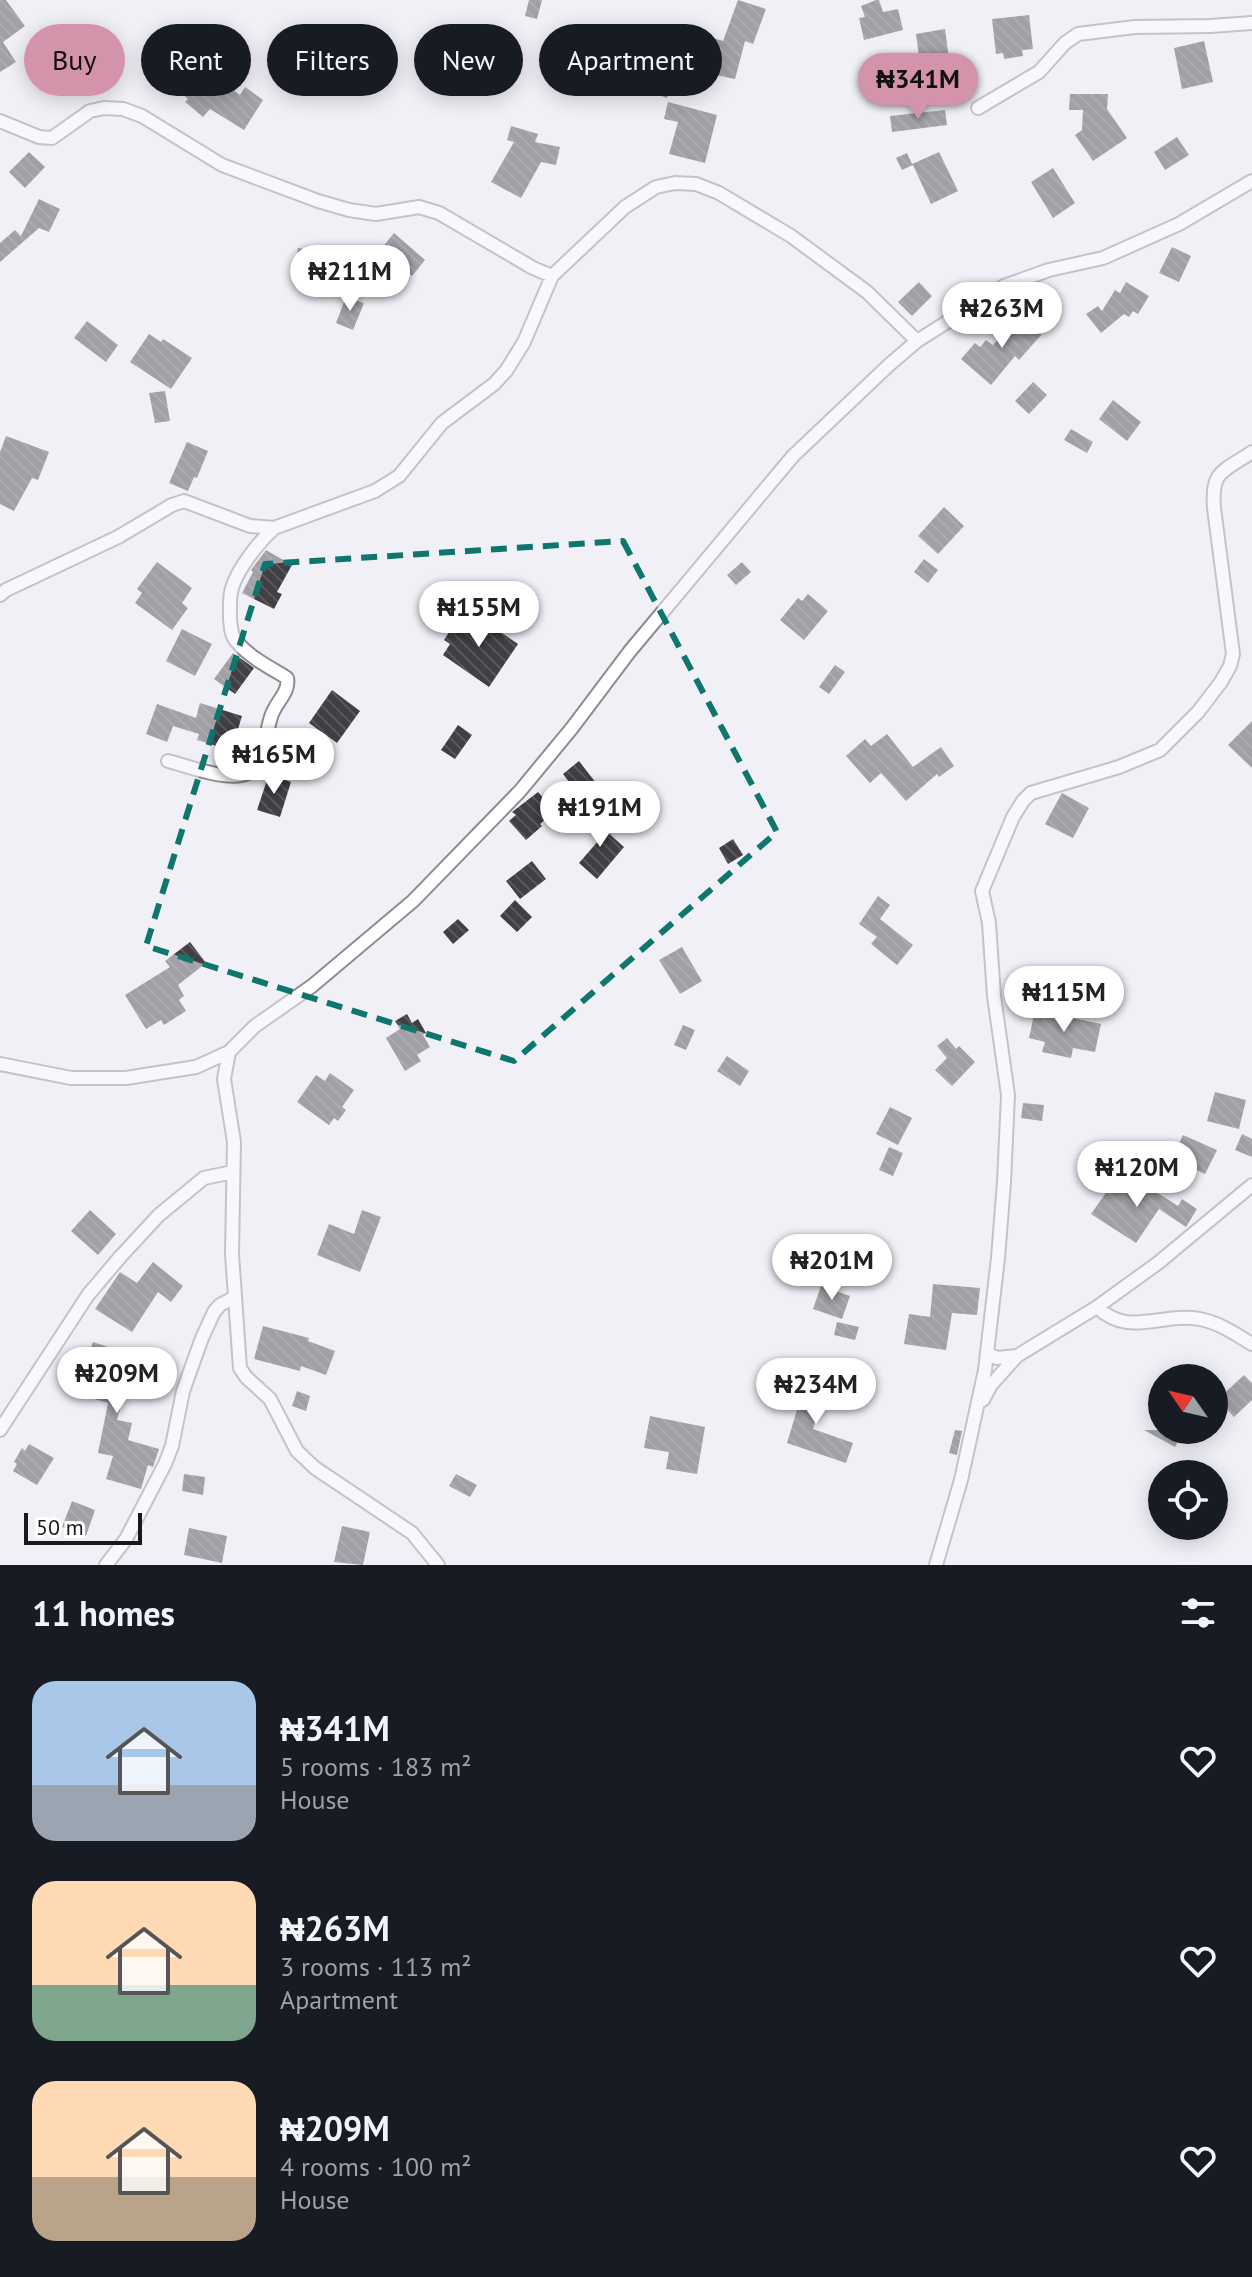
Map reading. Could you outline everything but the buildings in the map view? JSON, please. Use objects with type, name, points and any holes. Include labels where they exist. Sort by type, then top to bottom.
[{"type":"street","points":[[978,108],[1039,72],[1065,43],[1078,34],[1135,27],[1252,23]]},
{"type":"street","points":[[0,121],[39,137],[52,138],[90,111],[123,109],[142,116],[222,165],[318,201],[376,214],[419,207],[439,213],[552,276]]},
{"type":"street","points":[[0,1064],[71,1078],[126,1078],[196,1067],[229,1052],[255,1026],[312,986],[413,901],[520,791],[639,640],[793,456],[917,341],[1004,286],[1049,270],[1103,258],[1179,224],[1252,181]]},
{"type":"street","points":[[168,761],[239,777],[257,766],[276,703],[289,686],[287,678],[243,649],[234,640],[231,629],[231,589],[261,540],[275,528],[375,491],[399,476],[442,423],[494,384],[506,371],[524,342],[552,276],[625,207],[656,187],[675,183],[696,184],[719,193],[791,236],[867,292],[917,341]]},
{"type":"street","points":[[936,1565],[978,1410],[988,1354],[998,1258],[1008,1095],[994,996],[989,923],[982,891],[1018,807],[1031,793],[1119,767],[1160,750],[1198,712],[1221,682],[1233,654],[1213,485],[1217,476],[1252,452]]},
{"type":"street","points":[[0,595],[184,501],[250,526],[275,528]]},
{"type":"street","points":[[229,1052],[224,1079],[234,1142],[232,1254],[240,1368],[270,1399],[297,1451],[315,1468],[412,1533],[438,1565]]},
{"type":"street","points":[[0,1430],[88,1295],[121,1256],[159,1215],[204,1178],[233,1172]]},
{"type":"street","points":[[978,1410],[991,1385],[1017,1356],[1097,1307],[1158,1263],[1252,1185]]},
{"type":"street","points":[[106,1565],[126,1539],[165,1464],[172,1446],[183,1391],[214,1312],[235,1297]]},
{"type":"street","points":[[1097,1307],[1118,1322],[1171,1317],[1218,1323],[1252,1344]]},
{"type":"street","points":[[988,1354],[997,1358],[1017,1356]]},
{"type":"highlighted area","points":[[623,541],[777,832],[514,1061],[146,946],[265,564]]}]
